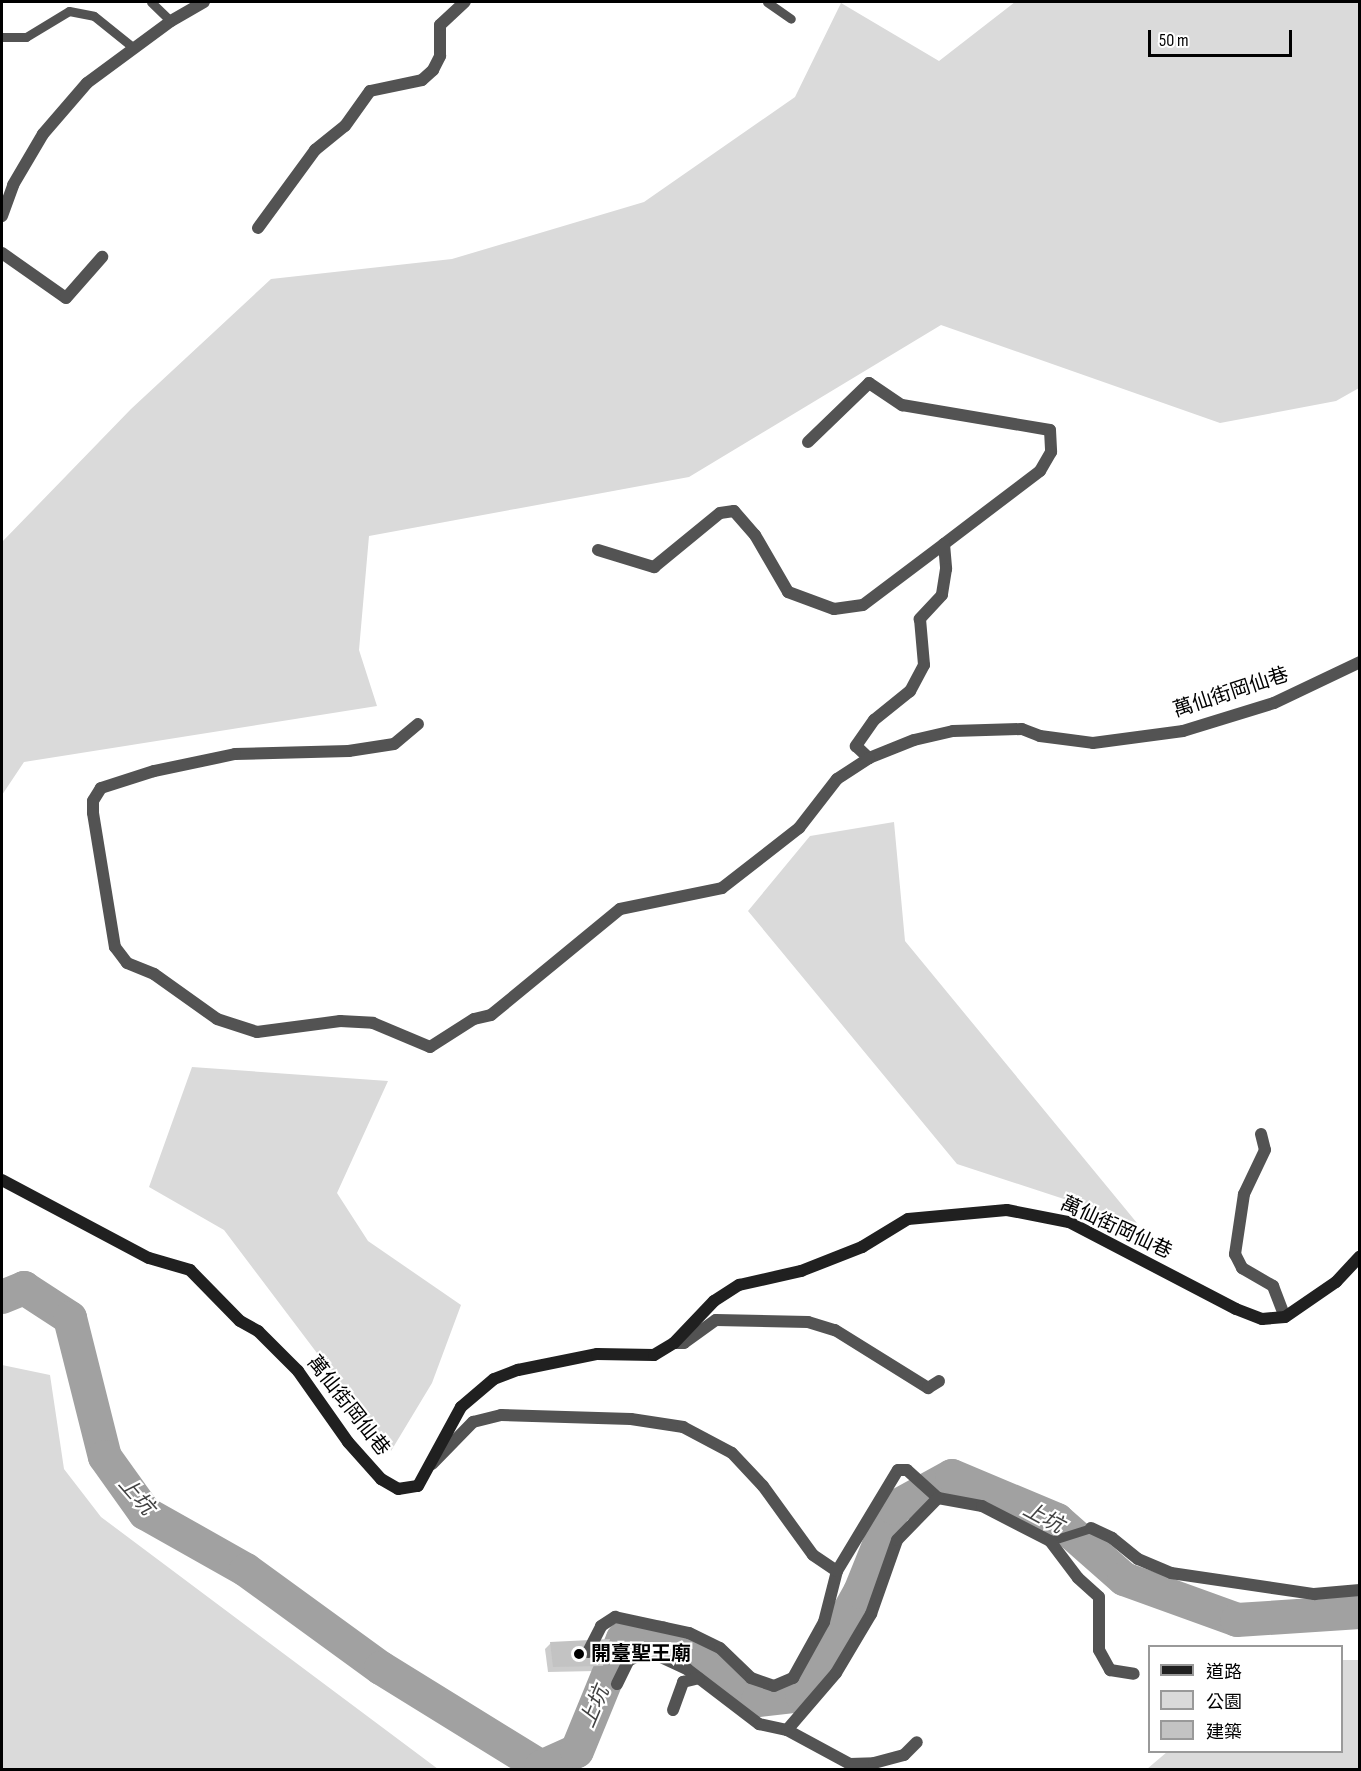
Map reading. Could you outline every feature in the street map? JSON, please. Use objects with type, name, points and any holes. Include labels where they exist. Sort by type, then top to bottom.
[{"type":"street","points":[[2,216],[13,185],[43,134],[87,83],[171,21],[204,2]]},
{"type":"street","points":[[258,228],[315,150],[345,126],[370,91],[422,80],[433,70],[440,56],[440,25],[465,2]]},
{"type":"street","points":[[2,253],[66,298],[102,256]]},
{"type":"street","points":[[598,550],[654,567],[720,513],[734,511],[755,535],[788,592],[834,609],[863,605],[1040,471],[1051,452],[1050,430],[902,405],[868,383],[808,442]]},
{"type":"street","points":[[869,758],[856,746],[874,720],[910,691],[924,665],[920,619],[942,595],[946,569],[944,544]]},
{"type":"street","name":"萬仙街岡仙巷","points":[[418,724],[394,744],[349,751],[235,754],[154,771],[101,788],[93,801],[93,813],[115,947],[127,963],[154,974],[217,1019],[257,1032],[340,1021],[373,1023],[430,1047],[474,1019],[490,1015],[620,909],[722,888],[799,828],[837,779],[869,758],[953,731],[1022,729],[1040,736],[1093,743],[1184,731],[1274,703],[1359,662]]},
{"type":"street","points":[[1261,1134],[1265,1150],[1244,1194],[1235,1254],[1242,1268],[1273,1286],[1285,1317],[1336,1282],[1359,1256]]},
{"type":"street","name":"萬仙街岡仙巷","points":[[2,1180],[149,1258],[190,1270],[240,1321],[258,1331],[298,1371],[348,1442],[381,1479],[398,1490],[418,1486],[461,1407],[494,1379],[518,1370],[597,1354],[654,1355],[674,1343],[714,1301],[740,1285],[801,1271],[862,1247],[908,1219],[1007,1210],[1069,1222],[1236,1309],[1262,1319],[1285,1317]]},
{"type":"street","points":[[674,1343],[684,1343],[716,1320],[808,1322],[835,1330],[928,1388],[939,1381]]},
{"type":"street","points":[[431,1464],[473,1422],[501,1415],[632,1419],[683,1427],[732,1453],[763,1486],[813,1555],[837,1571]]},
{"type":"street","points":[[588,1652],[601,1626],[615,1617],[689,1633],[720,1648],[751,1678],[774,1686],[793,1678],[824,1622],[837,1571],[898,1470],[907,1470],[938,1498],[982,1506],[1050,1541],[1077,1578],[1099,1597],[1099,1650],[1110,1670],[1134,1674]]},
{"type":"street","points":[[787,1730],[836,1673],[871,1614],[897,1540],[938,1498]]},
{"type":"street","points":[[1091,1528],[1113,1538],[1138,1559],[1172,1573],[1314,1594],[1359,1590]]},
{"type":"street","points":[[617,1684],[628,1661],[637,1656],[661,1658],[699,1678],[759,1724],[787,1730],[850,1764],[874,1763],[904,1755],[917,1742]]},
{"type":"street","points":[[673,1710],[682,1682],[699,1678]]},
{"type":"lane","points":[[151,2],[171,21]]},
{"type":"lane","points":[[767,2],[791,19]]},
{"type":"lane","points":[[2,37],[26,37],[69,11],[94,16],[134,48]]},
{"type":"lane","points":[[1050,1541],[1091,1528]]},
{"type":"green space","points":[[1015,2],[1359,2],[1359,388],[1336,401],[1220,423],[941,325],[689,477],[369,536],[359,650],[377,706],[24,762],[2,795],[2,542],[131,409],[271,279],[452,259],[644,202],[795,97],[841,3],[939,61]]},
{"type":"green space","points":[[894,822],[905,941],[1137,1223],[957,1164],[748,911],[810,836]]},
{"type":"green space","points":[[192,1067],[388,1081],[337,1193],[368,1241],[461,1305],[432,1383],[391,1451],[224,1230],[149,1187]]},
{"type":"green space","points":[[2,1365],[50,1375],[64,1469],[101,1517],[438,1769],[2,1769]]},
{"type":"green space","points":[[1343,1660],[1359,1660],[1359,1769],[1147,1769],[1166,1753],[1343,1753]]},
{"type":"building","name":"開臺聖王廟","points":[[610,1639],[603,1666],[553,1667],[550,1642]]},
{"type":"waterway","name":"上坑","points":[[2,1297],[24,1288],[70,1318],[105,1457],[145,1513],[246,1570],[381,1668],[541,1767],[577,1751],[623,1639],[660,1638],[700,1654],[758,1700],[802,1695],[860,1592],[894,1508],[952,1476],[1057,1520],[1124,1579],[1237,1620],[1360,1612]]},
{"type":"place","name":"開臺聖王廟","points":[[579,1654]]}]
